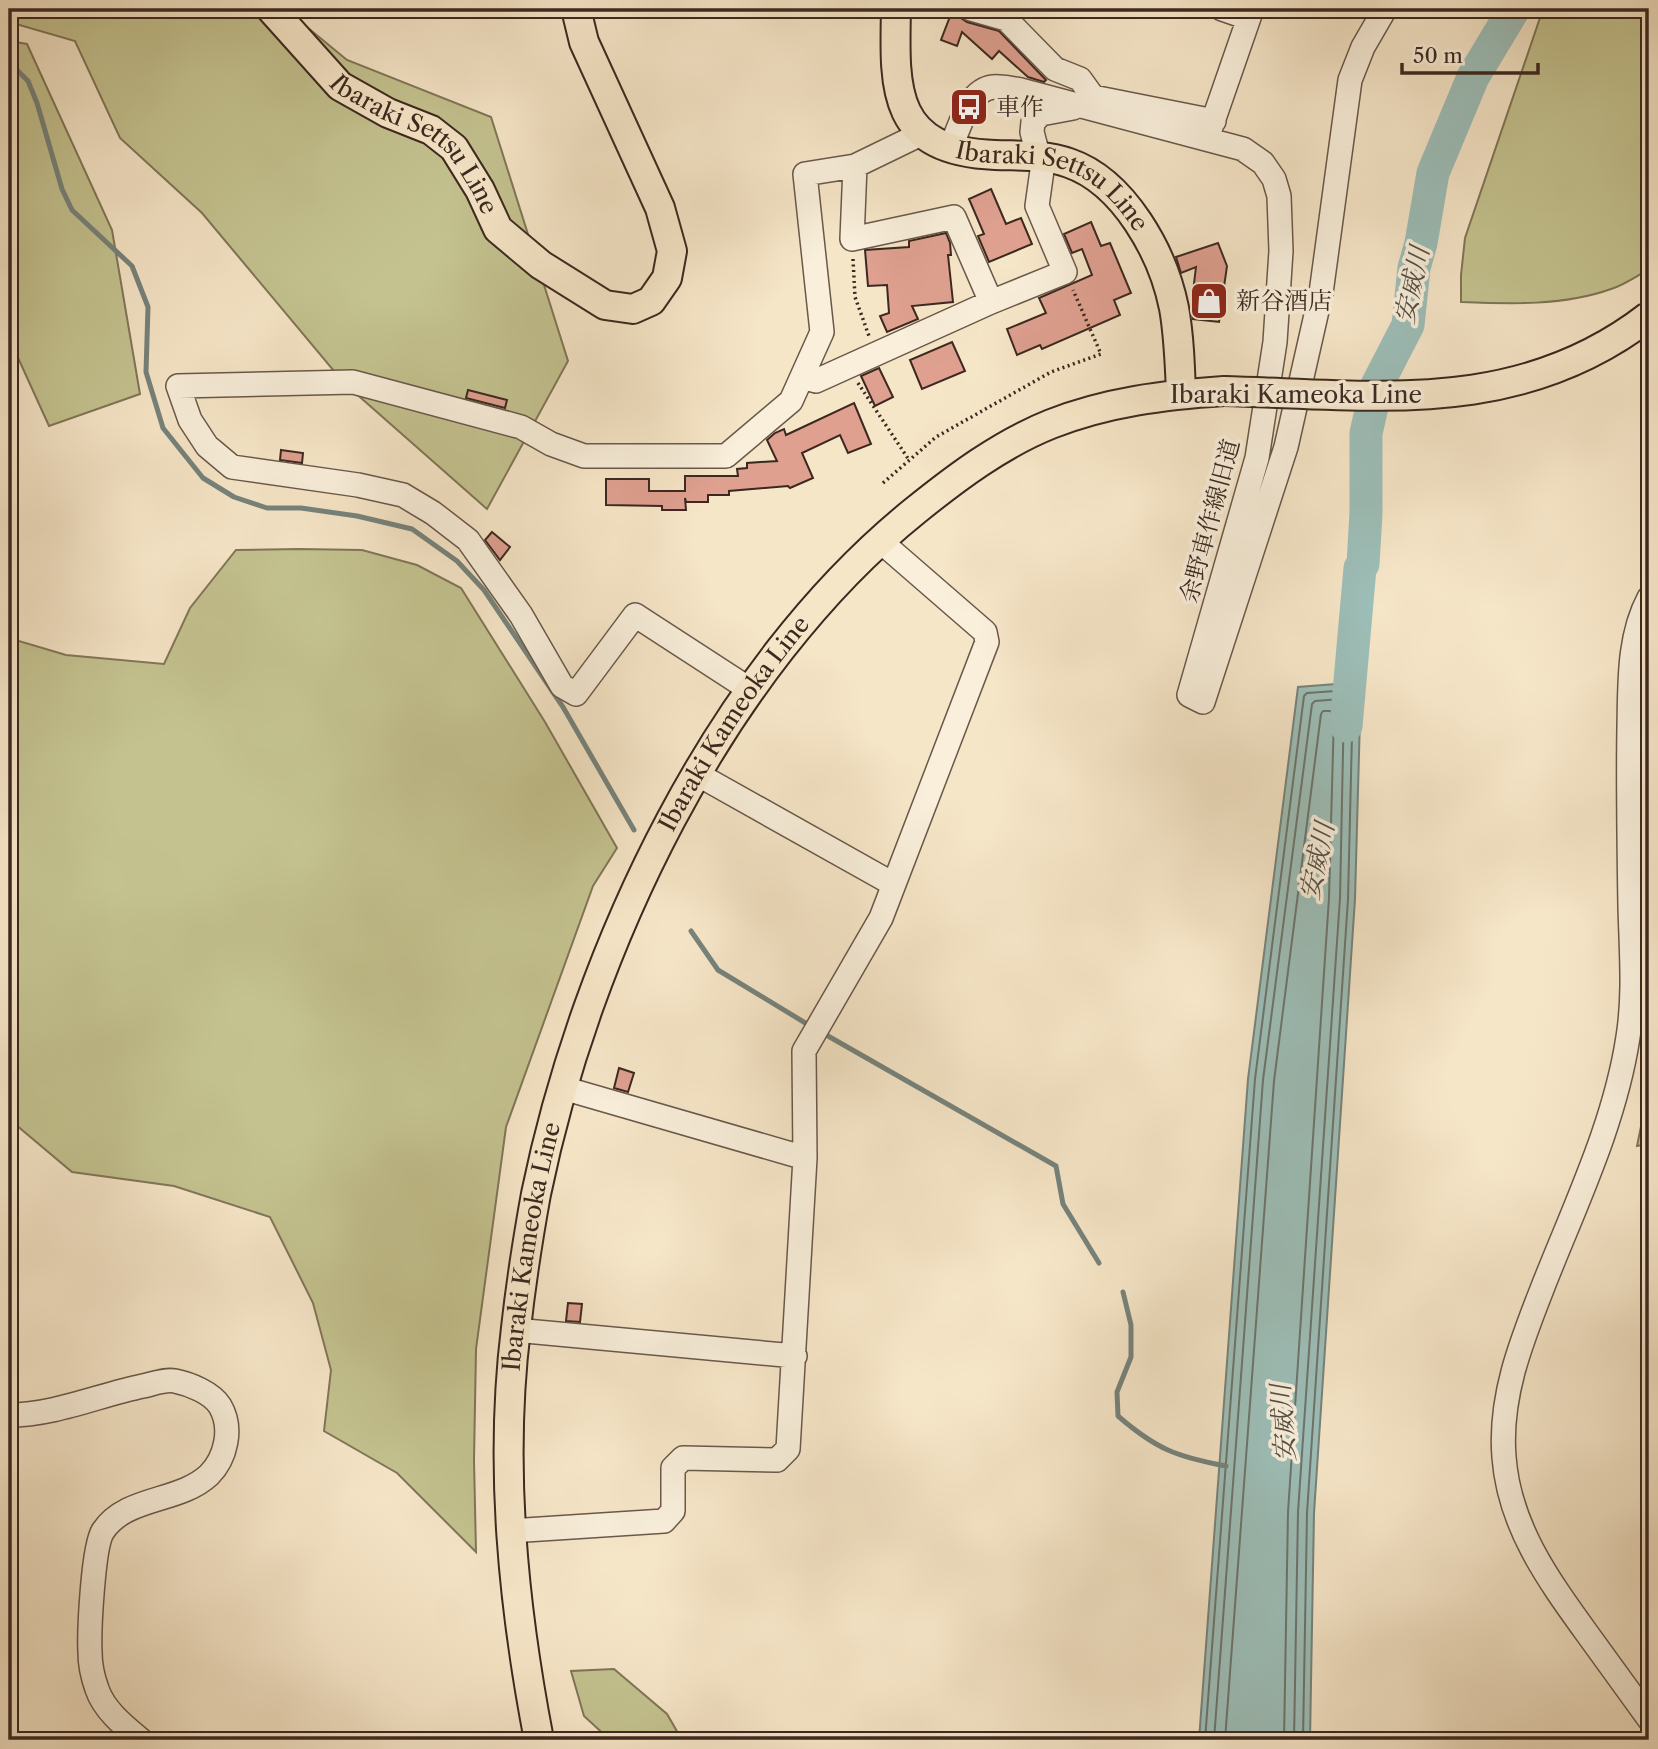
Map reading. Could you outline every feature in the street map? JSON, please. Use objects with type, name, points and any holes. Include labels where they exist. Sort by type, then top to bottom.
[{"type":"main road","name":"Ibaraki Settsu Line","points":[[271,9],[340,86],[388,113],[431,130],[454,148],[480,190],[498,229],[519,247],[541,265],[605,306],[633,309],[651,301],[667,278],[672,251],[660,208],[584,42],[576,9]]},
{"type":"main road","name":"Ibaraki Settsu Line","points":[[896,9],[897,86],[906,112],[923,133],[962,152],[1041,155],[1069,163],[1091,172],[1123,200],[1162,268],[1174,306],[1181,394]]},
{"type":"main road","name":"Ibaraki Kameoka Line","points":[[539,1740],[518,1609],[510,1531],[509,1421],[515,1330],[536,1194],[563,1088],[607,959],[652,860],[697,774],[749,690],[819,603],[879,540],[989,456],[1048,425],[1106,405],[1155,396],[1224,391],[1419,396],[1472,391],[1523,380],[1572,361],[1619,337],[1649,316]]},
{"type":"street","points":[[971,9],[1006,19],[1055,69],[1080,79],[1093,97],[1210,130],[1250,13],[1222,9]]},
{"type":"street","name":"余野車作線旧道","points":[[1004,88],[1021,90],[1079,107],[1210,130],[1263,163],[1274,179],[1279,196],[1281,251],[1275,342],[1257,458],[1189,695],[1203,702],[1286,447],[1321,293],[1350,80],[1363,47],[1385,9]]},
{"type":"street","points":[[802,377],[816,381],[991,302],[1065,272],[1037,206],[1041,155],[1032,132],[1030,112],[1004,88],[993,87],[979,93],[969,107],[950,148]]},
{"type":"street","name":"余野車作線旧道","points":[[1032,122],[1041,114],[1079,107]]},
{"type":"street","points":[[749,690],[635,615],[576,694],[562,686],[521,615],[468,541],[433,513],[402,495],[391,492],[232,467],[207,446],[190,420],[178,386],[353,382],[521,427],[551,444],[584,456],[726,456],[791,401],[822,332],[805,174],[855,166],[923,133]]},
{"type":"street","points":[[855,166],[852,239],[954,217],[991,302]]},
{"type":"street","points":[[510,1531],[664,1521],[673,1511],[673,1468],[683,1458],[777,1460],[788,1448],[805,1158],[804,1051],[881,918],[987,642],[985,632],[879,540]]},
{"type":"street","points":[[1649,598],[1631,660],[1630,1020],[1620,1079],[1601,1142],[1516,1359],[1506,1400],[1504,1455],[1507,1485],[1514,1511],[1531,1549],[1552,1585],[1649,1719]]},
{"type":"street","points":[[697,774],[893,884]]},
{"type":"street","points":[[563,1088],[805,1158]]},
{"type":"street","points":[[515,1330],[795,1356]]},
{"type":"street","points":[[9,1415],[58,1409],[127,1389],[172,1380],[203,1391],[220,1406],[227,1431],[224,1455],[209,1475],[187,1489],[130,1509],[113,1520],[102,1533],[95,1556],[90,1654],[96,1688],[105,1706],[141,1740]]},
{"type":"path","points":[[852,239],[855,297],[875,355]]},
{"type":"path","points":[[883,483],[936,437],[1051,372],[1101,354],[1065,272]]},
{"type":"path","points":[[847,367],[909,460]]},
{"type":"shaded area","points":[[9,9],[285,9],[347,60],[491,117],[568,361],[487,509],[344,383],[202,213],[120,138],[75,41],[9,22]]},
{"type":"shaded area","points":[[1543,9],[1649,9],[1649,269],[1616,287],[1593,295],[1556,301],[1461,302],[1465,238]]},
{"type":"shaded area","points":[[9,41],[27,44],[112,230],[140,394],[49,426],[9,338]]},
{"type":"shaded area","points":[[236,550],[362,550],[417,565],[461,588],[545,722],[617,848],[593,886],[506,1127],[476,1349],[476,1552],[397,1473],[324,1431],[331,1370],[313,1303],[270,1217],[174,1186],[72,1172],[9,1119],[9,638],[66,655],[164,664],[190,608]]},
{"type":"shaded area","points":[[1649,1087],[1649,1144],[1637,1146]]},
{"type":"shaded area","points":[[614,1669],[667,1714],[682,1740],[610,1740],[584,1716],[571,1671]]},
{"type":"water","points":[[1361,682],[1355,899],[1314,1513],[1310,1740],[1199,1740],[1248,1079],[1298,687]]},
{"type":"building","points":[[938,9],[957,12],[967,22],[999,31],[1046,80],[1044,82],[1028,77],[999,51],[992,59],[962,32],[957,46],[941,40],[949,19]]},
{"type":"building","points":[[991,189],[1006,224],[1021,218],[1032,244],[989,262],[978,236],[984,234],[969,199]]},
{"type":"building","points":[[1091,222],[1101,246],[1110,243],[1131,293],[1114,300],[1120,315],[1042,349],[1040,345],[1017,355],[1007,329],[1046,313],[1039,298],[1092,275],[1082,249],[1072,253],[1064,234]]},
{"type":"building","points":[[946,233],[950,243],[951,255],[948,255],[953,302],[912,306],[918,319],[887,332],[880,316],[889,313],[887,285],[868,286],[865,250],[909,247],[909,241]]},
{"type":"building","points":[[1218,243],[1227,266],[1219,322],[1193,319],[1191,308],[1196,267],[1181,273],[1176,257]]},
{"type":"building","points":[[952,342],[965,371],[922,389],[910,360]]},
{"type":"building","points":[[879,368],[893,397],[875,406],[861,376]]},
{"type":"building","points":[[468,390],[507,400],[505,408],[466,398]]},
{"type":"building","points":[[854,403],[871,444],[848,453],[840,435],[802,453],[813,478],[790,488],[729,491],[729,495],[708,495],[708,502],[686,502],[685,498],[686,510],[662,510],[662,506],[606,505],[606,479],[649,479],[649,491],[685,491],[685,476],[738,476],[737,469],[747,468],[747,463],[777,461],[767,440],[775,433],[784,429],[786,435]]},
{"type":"building","points":[[281,450],[303,453],[302,463],[280,460]]},
{"type":"building","points":[[492,532],[510,547],[500,560],[485,540]]},
{"type":"building","points":[[619,1068],[634,1073],[628,1092],[614,1088]]},
{"type":"building","points":[[568,1303],[582,1304],[580,1322],[566,1321]]},
{"type":"waterway","name":"安威川","points":[[1346,726],[1360,568],[1363,564],[1366,433],[1377,385],[1408,325],[1414,268],[1433,173],[1473,77],[1514,9]]},
{"type":"waterway","points":[[9,62],[28,81],[62,189],[72,210],[132,266],[148,307],[146,372],[163,428],[203,478],[234,497],[267,508],[301,508],[357,516],[412,529],[457,561],[484,590],[563,707],[634,830]]},
{"type":"waterway","points":[[691,931],[718,970],[812,1027]]},
{"type":"waterway","points":[[821,1032],[1056,1166],[1063,1204],[1099,1263]]},
{"type":"waterway","points":[[1123,1292],[1131,1325],[1131,1357],[1117,1392],[1118,1416],[1168,1450],[1226,1466]]},
{"type":"place","name":"車作","points":[[969,107]]},
{"type":"place","name":"新谷酒店","points":[[1209,301]]}]
